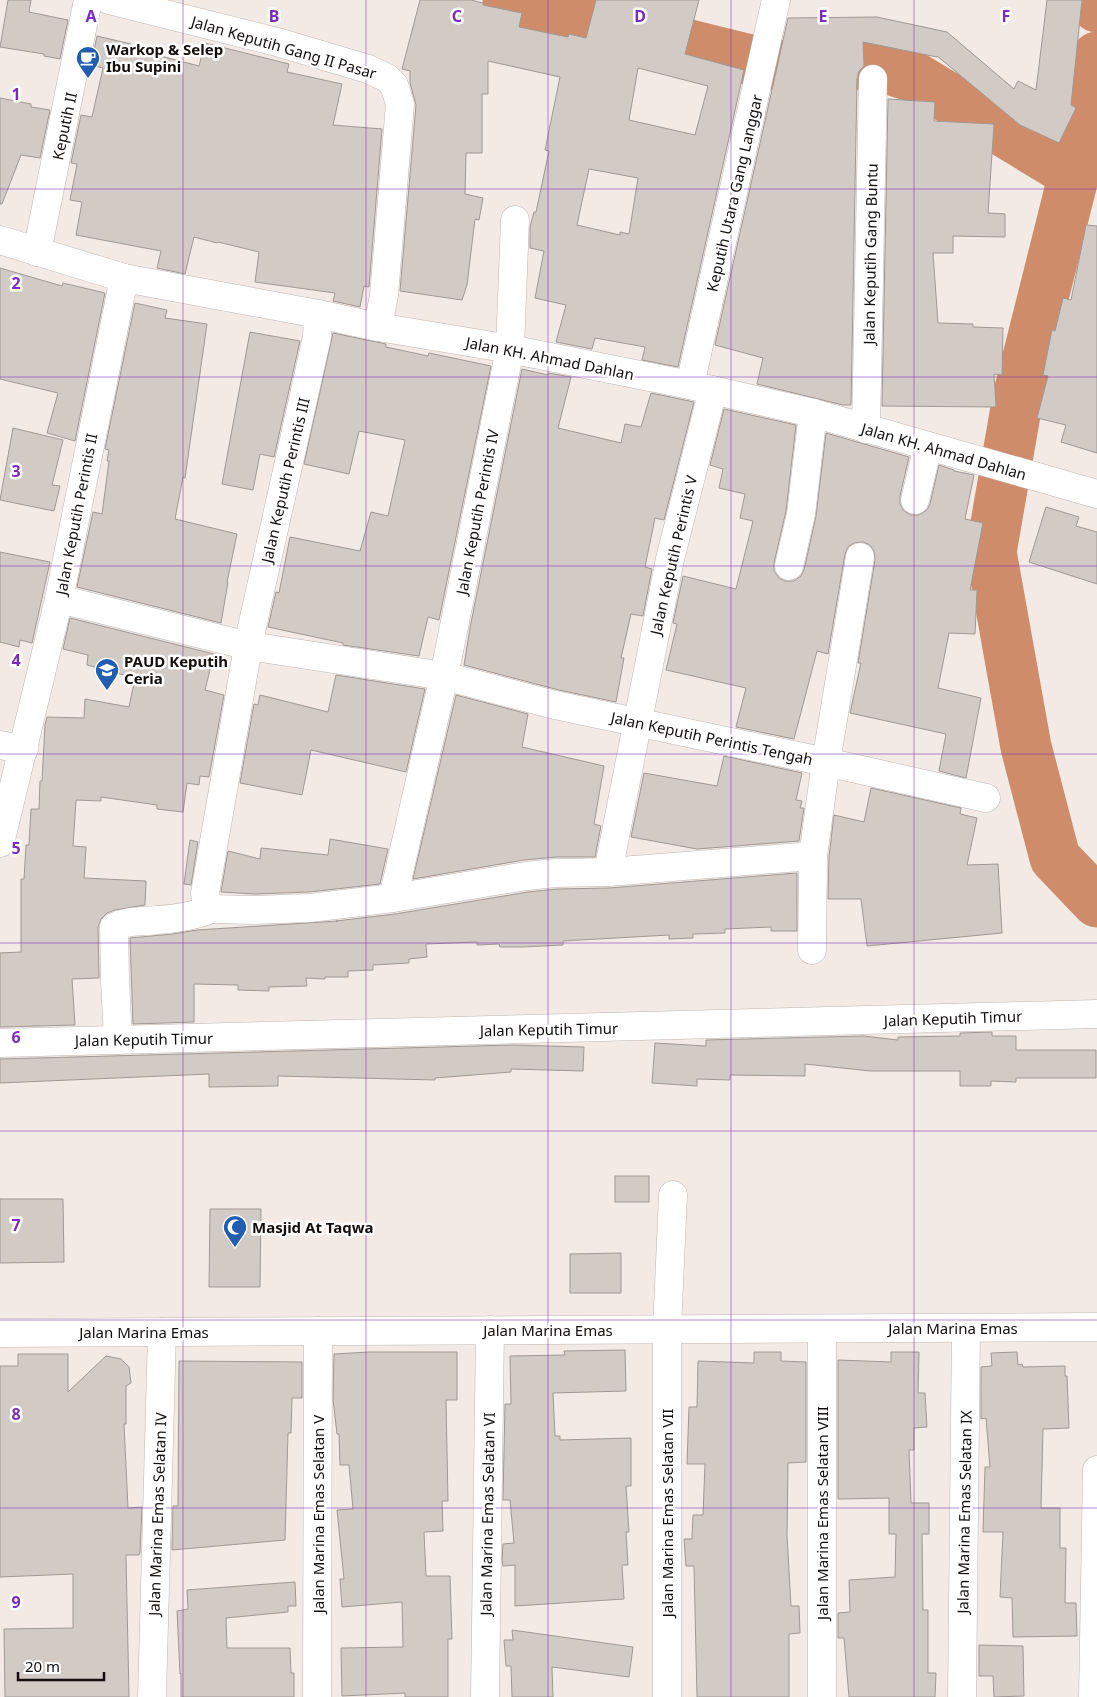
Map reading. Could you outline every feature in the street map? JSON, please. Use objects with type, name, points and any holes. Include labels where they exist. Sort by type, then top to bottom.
[{"type":"street","name":"Keputih II","points":[[37,252],[88,0]]},
{"type":"street","name":"Jalan Keputih Gang II Pasar","points":[[109,0],[193,10],[277,42],[368,69],[387,78],[394,85],[400,104],[384,295],[378,327]]},
{"type":"street","name":"Keputih Utara Gang Langgar","points":[[702,388],[776,0]]},
{"type":"street","name":"Jalan Keputih Gang Buntu","points":[[866,429],[874,79]]},
{"type":"street","name":"Jalan Keputih Perintis IV","points":[[393,898],[444,676],[510,348],[515,220]]},
{"type":"street","name":"Jalan KH. Ahmad Dahlan","points":[[0,240],[124,278],[378,327],[510,348],[813,413],[1097,494]]},
{"type":"street","name":"Jalan Keputih Perintis II","points":[[0,842],[12,747],[59,599],[124,278]]},
{"type":"street","name":"Jalan Keputih Perintis III","points":[[208,901],[249,646],[317,337],[318,314]]},
{"type":"street","name":"Jalan Keputih Perintis V","points":[[608,872],[702,388]]},
{"type":"street","points":[[789,566],[802,514],[813,413]]},
{"type":"street","points":[[915,500],[928,446]]},
{"type":"street","points":[[860,557],[826,762],[986,798]]},
{"type":"street","points":[[59,599],[249,646],[444,676]]},
{"type":"street","name":"Jalan Keputih Perintis Tengah","points":[[444,676],[555,705],[826,762],[813,856],[812,950]]},
{"type":"street","points":[[118,1040],[114,927],[124,922],[196,915],[208,901],[254,910],[310,908],[393,898],[526,876],[556,873],[608,872],[813,856]]},
{"type":"street","name":"Jalan Keputih Timur","points":[[0,1043],[1097,1014]]},
{"type":"street","name":"Jalan Marina Emas Selatan VII","points":[[667,1697],[667,1329],[673,1194]]},
{"type":"street","name":"Jalan Marina Emas","points":[[0,1333],[1097,1327]]},
{"type":"street","name":"Jalan Marina Emas Selatan IX","points":[[962,1697],[966,1328]]},
{"type":"street","name":"Jalan Marina Emas Selatan VIII","points":[[822,1329],[822,1697]]},
{"type":"street","name":"Jalan Marina Emas Selatan VI","points":[[484,1697],[490,1330]]},
{"type":"street","name":"Jalan Marina Emas Selatan V","points":[[317,1697],[318,1331]]},
{"type":"street","name":"Jalan Marina Emas Selatan IV","points":[[152,1697],[162,1332]]},
{"type":"street","points":[[1093,1697],[1097,1470]]},
{"type":"building","points":[[8,0],[31,0],[29,12],[68,20],[60,59],[44,56],[44,54],[0,47]]},
{"type":"building","points":[[420,0],[471,0],[483,3],[483,5],[522,13],[519,27],[568,37],[569,34],[586,38],[596,0],[699,0],[685,54],[744,70],[678,367],[642,360],[645,347],[595,338],[592,349],[556,342],[566,305],[535,298],[544,251],[530,248],[530,227],[534,212],[536,212],[549,151],[545,150],[560,77],[488,61],[488,94],[482,94],[482,153],[466,153],[465,194],[483,198],[479,220],[475,219],[467,285],[462,300],[400,291],[416,105],[410,83],[410,71],[402,69]],"holes":[[[638,68],[708,86],[695,135],[629,120]],[[589,169],[638,178],[629,234],[620,232],[620,235],[577,225]]]},
{"type":"building","points":[[1047,0],[1082,0],[1071,105],[1076,108],[1059,143],[1020,125],[937,56],[863,42],[864,66],[859,71],[857,79],[851,405],[843,405],[757,384],[763,358],[715,345],[788,18],[877,17],[947,32],[1014,89],[1018,81],[1036,90]]},
{"type":"building","points":[[97,36],[131,44],[130,48],[199,66],[205,43],[289,64],[287,72],[342,84],[333,125],[382,129],[369,287],[364,286],[360,307],[333,301],[335,293],[255,282],[259,252],[194,237],[185,274],[157,268],[161,251],[76,235],[82,202],[70,200],[77,164],[71,163],[81,115],[92,117],[103,68],[91,65]]},
{"type":"building","points":[[0,98],[31,104],[31,107],[50,110],[40,158],[21,155],[2,204],[0,204]]},
{"type":"building","points":[[888,99],[935,102],[934,121],[994,124],[988,213],[1005,214],[1005,237],[953,236],[953,253],[933,253],[938,323],[973,324],[973,327],[1003,328],[1002,375],[994,374],[996,407],[882,406]]},
{"type":"building","points":[[1086,225],[1097,226],[1097,453],[1061,442],[1066,425],[1037,418],[1048,376],[1043,375],[1052,330],[1055,331],[1063,298],[1071,300]]},
{"type":"building","points":[[0,268],[62,286],[63,283],[105,293],[75,441],[47,433],[58,393],[0,379]]},
{"type":"building","points":[[135,303],[167,310],[165,318],[207,324],[185,478],[183,477],[175,519],[237,534],[221,623],[77,587],[93,512],[102,514],[109,461],[107,461],[109,450],[105,449]]},
{"type":"building","points":[[250,332],[300,341],[274,457],[260,454],[253,490],[222,484]]},
{"type":"building","points":[[333,333],[386,344],[386,347],[428,356],[429,353],[491,366],[439,620],[428,617],[419,656],[343,645],[343,643],[268,627],[276,592],[279,593],[290,537],[360,551],[371,512],[388,516],[405,440],[359,431],[349,474],[304,464]]},
{"type":"building","points":[[522,369],[548,375],[548,373],[571,377],[558,428],[621,443],[625,424],[641,427],[651,393],[694,402],[664,520],[655,518],[645,567],[652,569],[643,616],[631,614],[621,658],[624,658],[616,702],[559,690],[464,665]]},
{"type":"building","points":[[724,409],[796,425],[786,511],[774,563],[774,571],[779,578],[785,581],[794,581],[801,576],[804,570],[816,516],[826,433],[909,457],[900,496],[900,504],[904,511],[911,515],[919,515],[927,510],[939,465],[954,471],[974,475],[965,519],[983,523],[970,590],[977,590],[975,634],[949,633],[938,688],[981,698],[966,778],[939,771],[946,734],[850,713],[861,663],[858,663],[875,560],[874,551],[870,545],[863,542],[854,543],[848,547],[845,554],[828,654],[817,651],[794,739],[736,727],[746,688],[666,670],[677,624],[673,623],[683,576],[736,589],[753,521],[740,518],[745,494],[719,488],[723,469],[710,465]]},
{"type":"building","points":[[13,428],[63,440],[52,485],[60,486],[54,511],[0,500]]},
{"type":"building","points":[[1046,507],[1079,517],[1076,526],[1097,532],[1097,584],[1029,562]]},
{"type":"building","points":[[0,552],[50,562],[32,643],[20,640],[19,647],[0,642]]},
{"type":"building","points":[[70,618],[214,654],[205,690],[224,695],[209,777],[200,776],[199,785],[187,783],[183,812],[157,809],[157,805],[101,797],[101,801],[76,800],[73,846],[86,847],[84,878],[146,881],[145,905],[115,910],[107,913],[101,919],[98,927],[99,978],[72,979],[75,1025],[0,1027],[0,953],[21,952],[21,879],[24,879],[26,845],[29,845],[31,809],[39,809],[47,717],[84,718],[85,699],[129,707],[135,678],[87,665],[88,655],[63,649]]},
{"type":"building","points":[[336,675],[425,689],[406,772],[311,750],[302,795],[240,783],[254,704],[258,705],[260,695],[328,712]]},
{"type":"building","points":[[456,695],[528,714],[522,747],[604,766],[594,824],[601,826],[595,857],[556,857],[524,860],[413,879]]},
{"type":"building","points":[[724,756],[802,773],[796,800],[802,801],[800,808],[804,808],[799,841],[697,849],[631,837],[644,773],[717,786]]},
{"type":"building","points":[[871,788],[961,808],[960,814],[977,818],[967,865],[998,864],[1002,933],[867,946],[861,899],[828,899],[829,857],[834,815],[864,822]]},
{"type":"building","points":[[330,839],[388,849],[380,884],[309,892],[254,894],[221,892],[228,851],[260,859],[261,848],[328,855]]},
{"type":"building","points":[[190,840],[198,842],[191,885],[184,884]]},
{"type":"building","points":[[797,873],[797,931],[771,931],[771,927],[725,929],[725,933],[693,934],[693,938],[669,939],[669,935],[563,941],[563,945],[522,947],[500,947],[499,944],[477,945],[477,942],[426,944],[427,957],[409,959],[409,963],[373,965],[373,970],[348,971],[348,977],[306,978],[307,986],[269,987],[269,991],[238,990],[238,985],[194,984],[194,1022],[133,1024],[130,938],[197,930],[338,921],[336,921],[395,914],[557,889],[609,888]]},
{"type":"building","points":[[992,1032],[992,1036],[1016,1036],[1016,1050],[1096,1050],[1096,1078],[1016,1078],[1016,1082],[991,1081],[991,1086],[960,1086],[960,1071],[870,1071],[805,1064],[805,1076],[730,1075],[730,1080],[697,1079],[697,1086],[652,1083],[655,1043],[706,1046],[706,1040],[864,1036],[898,1040],[898,1037],[960,1036],[960,1033]]},
{"type":"building","points":[[513,1045],[584,1047],[583,1071],[511,1069],[511,1072],[435,1078],[435,1080],[278,1076],[278,1086],[209,1087],[209,1074],[0,1083],[0,1059]]},
{"type":"building","points":[[615,1176],[649,1176],[649,1202],[615,1202]]},
{"type":"building","points":[[0,1199],[63,1199],[64,1262],[0,1263]]},
{"type":"building","name":"Masjid At Taqwa","points":[[210,1209],[261,1209],[260,1287],[209,1287]]},
{"type":"building","points":[[621,1253],[621,1293],[570,1293],[570,1254]]},
{"type":"building","points":[[625,1350],[626,1391],[553,1393],[555,1436],[560,1436],[560,1440],[631,1438],[631,1486],[626,1486],[629,1532],[626,1532],[628,1565],[622,1565],[624,1599],[515,1606],[515,1565],[503,1566],[502,1560],[503,1544],[514,1543],[510,1500],[503,1500],[505,1404],[511,1404],[510,1356],[565,1355],[564,1351]]},
{"type":"building","points":[[457,1352],[457,1400],[446,1400],[448,1501],[442,1501],[443,1531],[424,1532],[426,1576],[450,1576],[452,1639],[448,1639],[448,1697],[405,1697],[405,1693],[342,1696],[341,1648],[403,1647],[402,1602],[342,1607],[340,1579],[344,1579],[337,1510],[353,1509],[349,1465],[340,1465],[339,1434],[337,1434],[333,1399],[334,1354]]},
{"type":"building","points":[[754,1352],[781,1352],[781,1361],[806,1362],[806,1462],[788,1463],[787,1536],[791,1606],[799,1606],[800,1633],[789,1634],[789,1697],[697,1697],[694,1566],[686,1566],[684,1539],[692,1539],[693,1515],[703,1515],[705,1464],[687,1464],[689,1407],[697,1407],[698,1361],[754,1363]]},
{"type":"building","points":[[891,1352],[919,1352],[918,1393],[925,1393],[927,1427],[914,1428],[914,1450],[909,1450],[911,1503],[929,1503],[929,1534],[922,1534],[923,1610],[928,1610],[928,1673],[936,1673],[935,1697],[849,1697],[844,1638],[838,1638],[838,1613],[850,1612],[849,1580],[895,1577],[896,1534],[889,1534],[889,1498],[838,1499],[838,1360],[891,1362]]},
{"type":"building","points":[[1017,1352],[1018,1365],[1022,1364],[1023,1367],[1065,1366],[1069,1428],[1043,1429],[1041,1508],[1060,1508],[1060,1548],[1066,1548],[1065,1603],[1076,1603],[1077,1636],[1013,1637],[1012,1598],[1000,1597],[1003,1532],[983,1532],[985,1467],[990,1467],[986,1418],[981,1419],[981,1367],[992,1366],[991,1353]]},
{"type":"building","points":[[18,1354],[68,1354],[68,1392],[106,1356],[121,1359],[129,1367],[131,1383],[126,1386],[126,1424],[124,1424],[128,1508],[142,1507],[139,1555],[126,1555],[129,1697],[5,1697],[4,1629],[73,1628],[73,1574],[0,1577],[0,1366],[18,1366]]},
{"type":"building","points":[[179,1361],[302,1362],[302,1398],[292,1398],[291,1433],[288,1433],[285,1540],[172,1550],[173,1506],[178,1506]]},
{"type":"building","points":[[295,1582],[296,1606],[288,1606],[288,1612],[226,1618],[227,1648],[290,1648],[291,1673],[294,1673],[294,1697],[181,1697],[177,1611],[188,1609],[187,1590]]},
{"type":"building","points":[[512,1630],[633,1647],[629,1677],[552,1667],[553,1697],[512,1697],[511,1666],[506,1666],[504,1640],[513,1640]]},
{"type":"building","points":[[979,1645],[1023,1646],[1024,1696],[994,1697],[993,1676],[979,1676]]},
{"type":"waterway","points":[[508,0],[742,58],[799,69],[870,63],[914,77],[1074,174],[1018,397],[991,552],[1026,747],[1055,858],[1097,902]]},
{"type":"waterway","points":[[1096,0],[1097,7]]},
{"type":"waterway","points":[[1074,174],[1097,57]]},
{"type":"place","name":"Warkop & Selep Ibu Supini","points":[[88,79]]},
{"type":"place","name":"PAUD Keputih Ceria","points":[[107,691]]},
{"type":"place","name":"Masjid At Taqwa","points":[[235,1248]]}]
